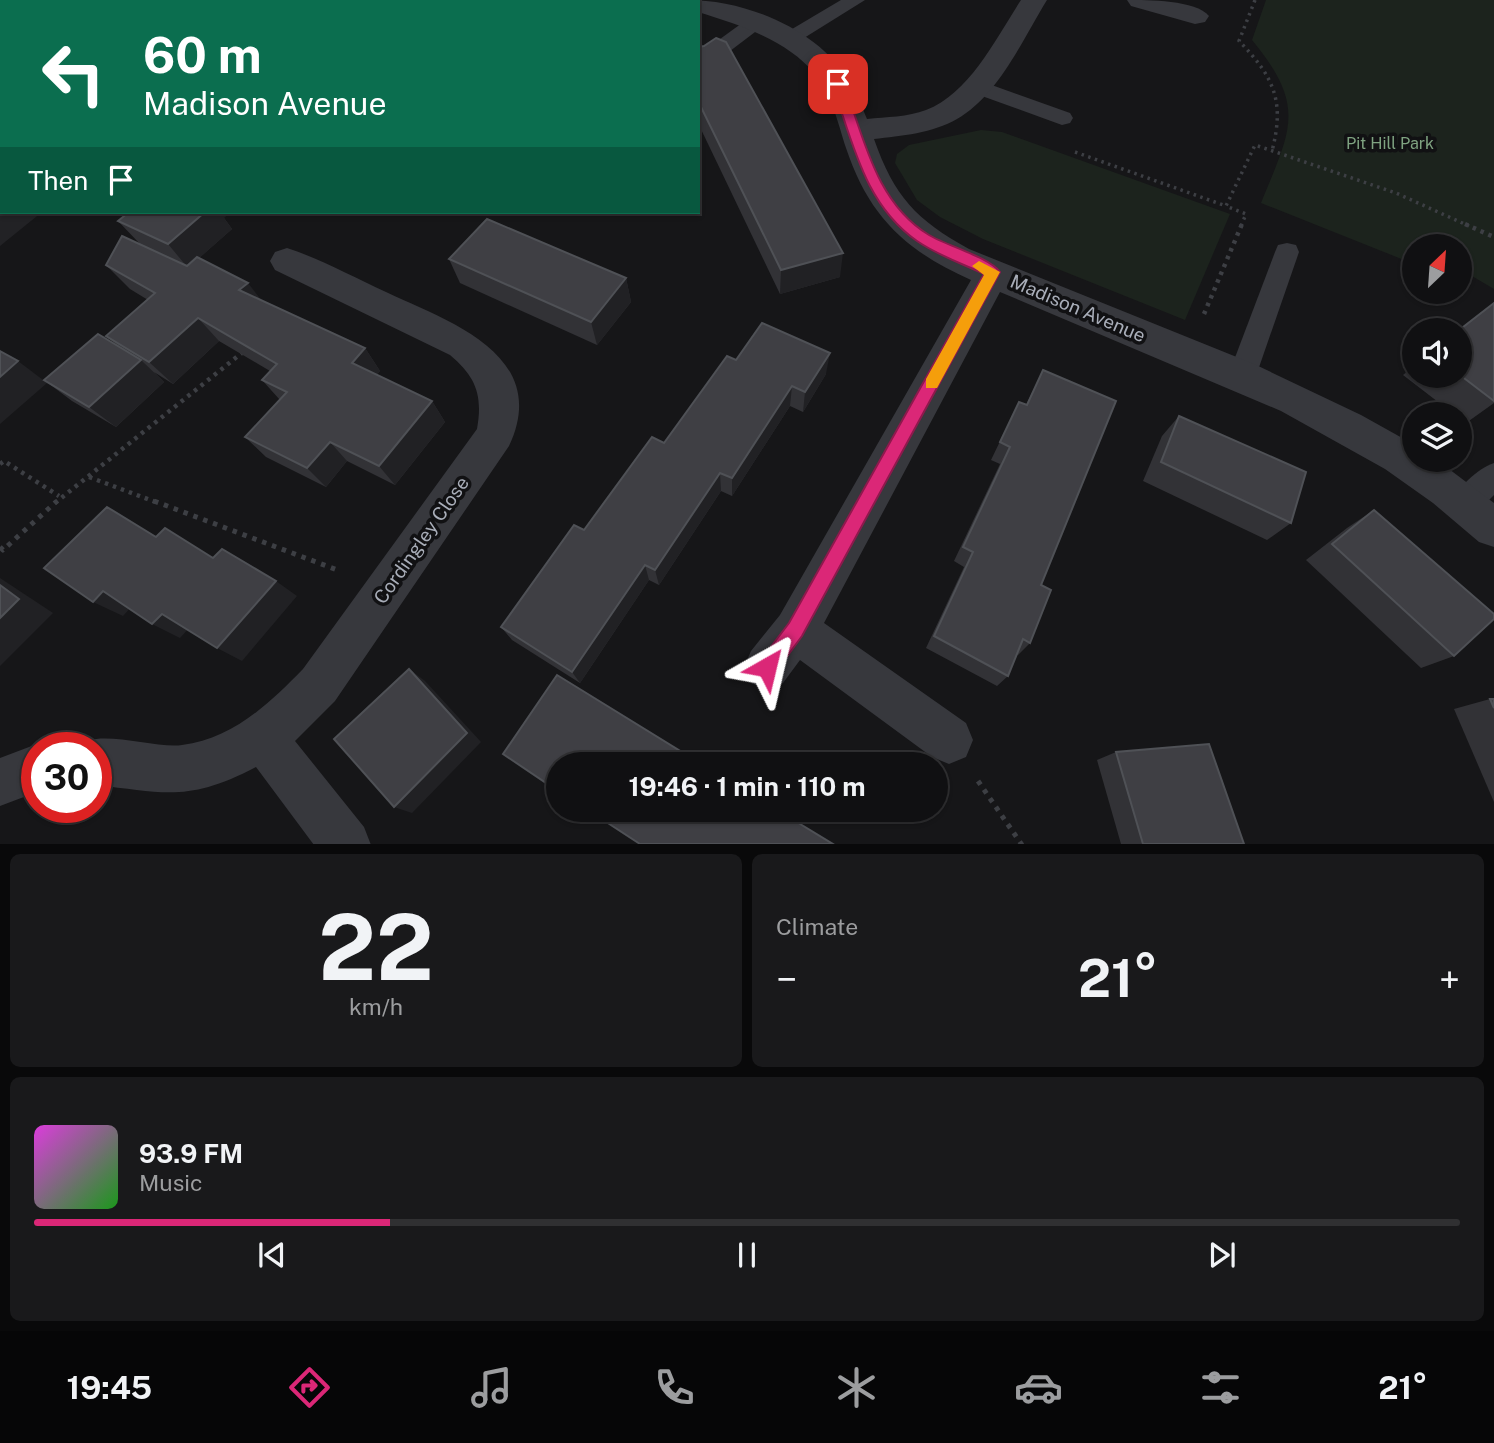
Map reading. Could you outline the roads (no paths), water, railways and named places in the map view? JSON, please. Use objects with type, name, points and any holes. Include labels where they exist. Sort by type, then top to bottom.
[{"type":"street","points":[[856,131],[917,122],[947,113],[965,100],[1034,0]]},
{"type":"street","points":[[1140,0],[1195,16]]},
{"type":"street","name":"Madison Avenue","points":[[700,3],[756,22],[789,39],[823,65],[838,84],[878,193],[897,217],[924,239],[993,272],[1315,408],[1358,430],[1401,457],[1494,528]]},
{"type":"street","name":"Cordingley Close","points":[[112,763],[158,770],[193,767],[229,756],[263,738],[293,714],[319,685],[495,434],[500,412],[499,391],[492,372],[480,357],[463,345],[288,261]]},
{"type":"street","points":[[767,667],[796,630],[993,272]]},
{"type":"street","points":[[796,630],[949,740]]},
{"type":"street","points":[[263,738],[344,844]]},
{"type":"street","points":[[0,782],[21,774]]},
{"type":"lane","points":[[789,39],[855,0]]},
{"type":"lane","points":[[700,64],[756,22]]},
{"type":"lane","points":[[975,86],[1062,118]]},
{"type":"lane","points":[[1242,376],[1287,252]]},
{"type":"lane","points":[[1465,504],[1494,476]]},
{"type":"park label","name":"Pit Hill Park","points":[[1390,143]]}]
